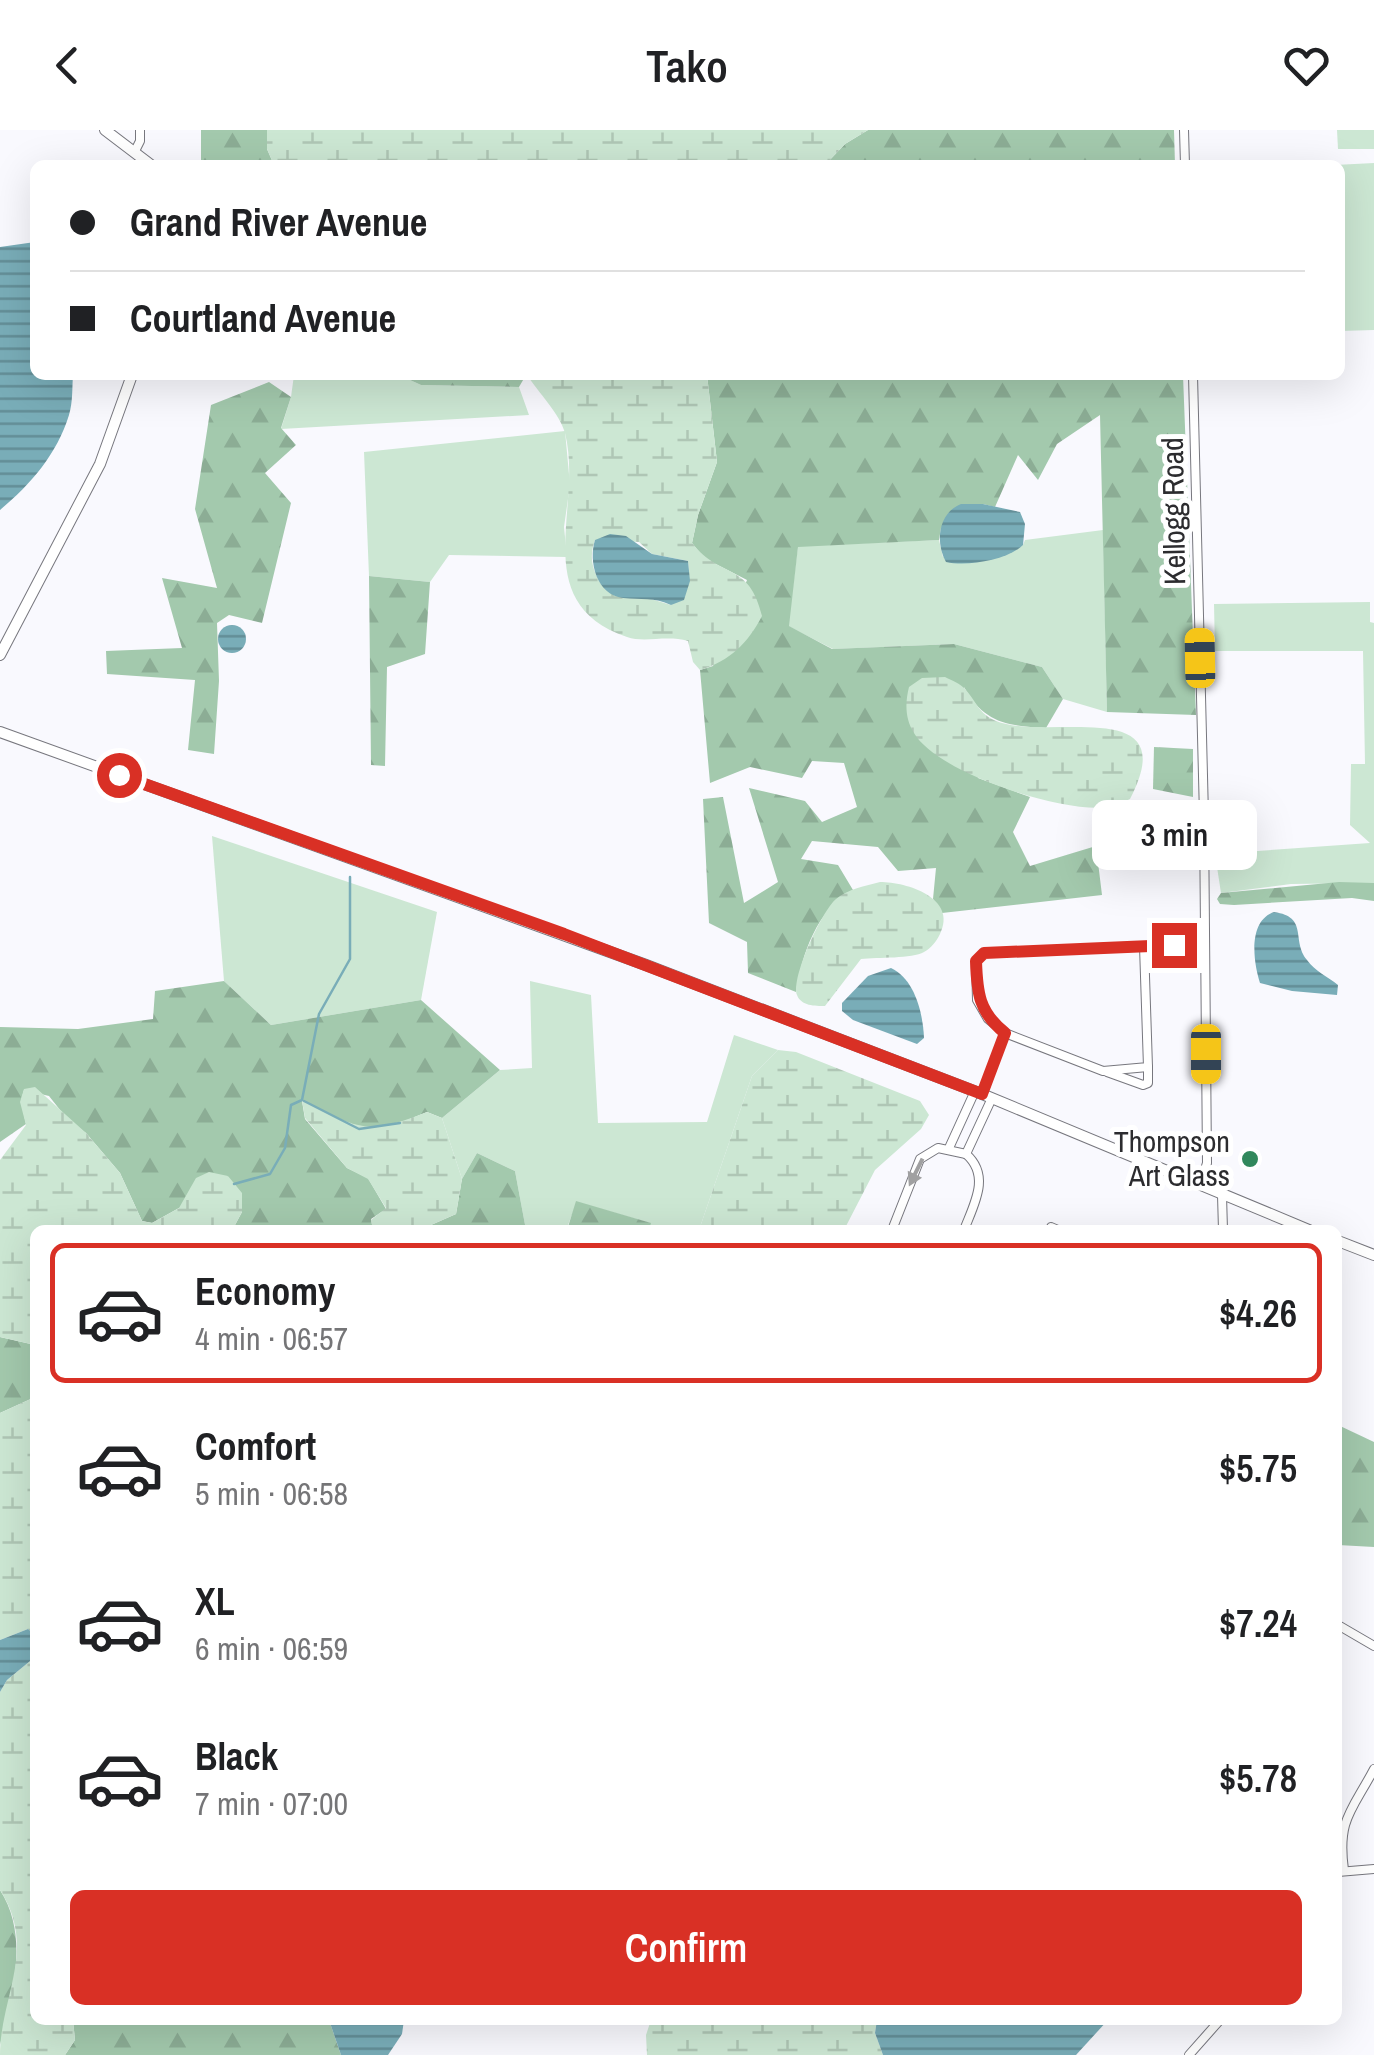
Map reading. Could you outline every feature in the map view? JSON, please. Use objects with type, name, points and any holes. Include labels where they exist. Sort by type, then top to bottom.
[{"type":"main road","points":[[105,130],[145,160]]},
{"type":"main road","points":[[0,655],[92,481],[130,380]]},
{"type":"main road","points":[[0,732],[564,934],[983,1094],[1297,1225]]},
{"type":"main road","points":[[1342,1243],[1374,1255]]},
{"type":"street","points":[[136,151],[140,130]]},
{"type":"street","points":[[1184,130],[1185,160]]},
{"type":"street","name":"Kellogg Road","points":[[1193,380],[1207,1163],[1200,1186]]},
{"type":"street","points":[[1144,946],[1148,1083],[1143,1085],[1005,1033],[988,1020],[978,1000],[976,961],[984,953],[1144,946],[1205,944]]},
{"type":"street","points":[[966,1154],[1005,1033]]},
{"type":"street","points":[[1103,1070],[1148,1067]]},
{"type":"street","points":[[949,1148],[983,1094]]},
{"type":"street","points":[[894,1225],[920,1159],[938,1148],[966,1154],[978,1169],[980,1186],[966,1225]]},
{"type":"street","points":[[1222,1195],[1223,1225]]},
{"type":"street","points":[[1342,1626],[1374,1646]]},
{"type":"street","points":[[1342,1829],[1374,1768]]},
{"type":"street","points":[[1342,1871],[1374,1870]]},
{"type":"street","points":[[1189,2055],[1216,2025]]},
{"type":"green space","points":[[201,130],[267,130],[267,149],[272,160],[201,160]]},
{"type":"green space","points":[[267,130],[868,130],[845,144],[830,160],[272,160],[267,149]]},
{"type":"green space","points":[[868,130],[1174,130],[1175,160],[830,160],[845,144]]},
{"type":"green space","points":[[1337,130],[1374,130],[1374,149],[1338,149]]},
{"type":"green space","points":[[1374,163],[1374,330],[1345,331],[1345,164]]},
{"type":"green space","points":[[293,380],[410,380],[421,385],[519,387],[529,415],[281,429]]},
{"type":"green space","points":[[410,380],[523,380],[519,387],[421,385]]},
{"type":"green space","points":[[531,380],[708,380],[717,462],[692,543],[713,562],[742,578],[762,616],[751,635],[729,656],[700,670],[693,662],[688,641],[627,637],[596,621],[577,601],[568,577],[565,550],[569,462],[565,433]],"holes":[[[595,540],[639,542],[652,554],[688,561],[687,586],[671,605],[601,584],[592,557]]]},
{"type":"green space","points":[[708,380],[1183,380],[1196,715],[1107,712],[1100,415],[1057,444],[1038,480],[1018,455],[995,507],[983,504],[941,528],[939,540],[798,547],[789,626],[832,649],[954,644],[1042,667],[1063,699],[1046,728],[1020,726],[988,715],[964,687],[978,778],[1030,797],[1013,832],[1030,866],[1096,846],[1102,895],[942,913],[933,899],[936,868],[898,871],[878,847],[812,841],[801,859],[838,865],[853,890],[830,909],[813,934],[796,992],[748,973],[747,942],[709,923],[703,799],[723,797],[744,903],[778,882],[749,788],[805,801],[822,822],[857,807],[844,763],[812,761],[802,778],[750,767],[710,783],[700,670],[713,666],[747,580],[704,558],[692,543],[717,462]]},
{"type":"green space","points":[[269,382],[291,397],[281,428],[296,445],[265,473],[291,503],[262,623],[229,615],[217,623],[219,681],[214,754],[188,750],[195,680],[107,674],[106,651],[182,648],[162,578],[217,588],[195,509],[211,405]]},
{"type":"green space","points":[[565,431],[570,485],[564,527],[567,557],[449,555],[430,582],[369,576],[364,452]]},
{"type":"green space","points":[[1103,530],[1107,712],[1063,699],[1042,667],[954,644],[833,649],[788,626],[798,546],[939,540],[943,557],[1023,545],[1025,540]]},
{"type":"green space","points":[[369,576],[430,582],[425,654],[387,667],[385,766],[371,765]]},
{"type":"green space","points":[[1370,602],[1370,622],[1374,623],[1374,883],[1291,884],[1221,893],[1215,854],[1370,843],[1350,825],[1351,764],[1365,764],[1363,651],[1215,651],[1214,604]]},
{"type":"green space","points":[[945,677],[963,687],[982,711],[996,721],[1125,733],[1139,745],[1142,766],[1130,799],[1108,807],[1062,804],[1003,788],[948,762],[914,733],[907,711],[909,687],[922,678]]},
{"type":"green space","points":[[1154,747],[1193,749],[1193,797],[1153,789]]},
{"type":"green space","points":[[212,836],[437,912],[421,1000],[271,1025],[224,981]]},
{"type":"green space","points":[[880,882],[916,889],[936,902],[944,921],[937,940],[919,954],[861,959],[825,1006],[802,1001],[796,986],[799,974],[830,906],[846,893]]},
{"type":"green space","points":[[1339,882],[1374,883],[1374,901],[1352,898],[1234,905],[1220,904],[1217,899],[1221,893]]},
{"type":"green space","points":[[224,981],[271,1025],[421,1000],[500,1070],[442,1118],[427,1112],[400,1123],[359,1129],[302,1101],[305,1119],[347,1168],[368,1178],[386,1209],[371,1219],[372,1225],[235,1225],[242,1212],[242,1193],[179,1208],[152,1223],[142,1221],[120,1173],[49,1096],[24,1090],[21,1101],[26,1124],[0,1142],[0,1027],[78,1029],[153,1019],[155,991]]},
{"type":"green space","points":[[530,981],[591,995],[598,1123],[707,1122],[734,1035],[778,1050],[752,1076],[701,1225],[650,1225],[577,1202],[568,1225],[525,1225],[515,1171],[477,1153],[462,1179],[442,1118],[500,1070],[532,1068]]},
{"type":"green space","points":[[778,1050],[796,1052],[920,1101],[929,1115],[921,1129],[875,1170],[847,1225],[701,1225],[752,1076]]},
{"type":"green space","points":[[35,1087],[86,1133],[120,1173],[142,1221],[152,1223],[179,1208],[196,1178],[209,1172],[228,1176],[242,1193],[242,1212],[235,1225],[30,1225],[30,1344],[0,1337],[0,1160],[26,1125],[20,1102],[24,1089]]},
{"type":"green space","points":[[302,1100],[362,1126],[389,1125],[427,1112],[442,1118],[462,1179],[456,1214],[431,1225],[372,1225],[371,1220],[386,1208],[368,1179],[347,1168],[305,1118]]},
{"type":"green space","points":[[477,1153],[515,1171],[525,1225],[431,1225],[456,1214],[462,1179]]},
{"type":"green space","points":[[576,1201],[651,1223],[650,1225],[569,1225]]},
{"type":"green space","points":[[0,1337],[30,1344],[30,1399],[0,1413]]},
{"type":"green space","points":[[30,1399],[30,1631],[0,1640],[0,1413]]},
{"type":"green space","points":[[1342,1427],[1374,1442],[1374,1547],[1342,1545]]},
{"type":"green space","points":[[30,1661],[30,2025],[74,2025],[75,2040],[65,2055],[0,2055],[17,1953],[11,1912],[0,1890],[0,1692],[7,1680]]},
{"type":"green space","points":[[0,1890],[14,1927],[16,1966],[0,2045]]},
{"type":"green space","points":[[74,2025],[331,2025],[341,2055],[65,2055],[75,2040]]},
{"type":"green space","points":[[649,2025],[876,2025],[883,2055],[647,2055]]},
{"type":"water","points":[[30,243],[30,380],[73,380],[69,415],[50,455],[0,510],[0,247]]},
{"type":"water","points":[[961,504],[1020,512],[1025,524],[1023,545],[1008,555],[987,561],[946,562],[940,546],[943,521]]},
{"type":"water","points":[[610,534],[626,536],[652,554],[688,561],[690,581],[684,600],[671,605],[623,598],[607,591],[594,567],[593,549],[595,540]]},
{"type":"water","points":[[232,625],[242,629],[246,639],[242,649],[232,653],[222,649],[218,639],[222,629]]},
{"type":"water","points":[[1274,912],[1296,924],[1302,952],[1338,985],[1337,995],[1260,983],[1254,953],[1256,933]]},
{"type":"water","points":[[891,968],[906,980],[916,998],[924,1038],[917,1044],[853,1020],[842,1011],[842,1003],[868,976]]},
{"type":"water","points":[[30,1631],[30,1661],[7,1680],[0,1692],[0,1640]]},
{"type":"water","points":[[331,2025],[403,2025],[388,2055],[341,2055]]},
{"type":"water","points":[[876,2025],[1103,2025],[1076,2055],[883,2055]]},
{"type":"waterway","points":[[234,1184],[270,1174],[285,1148],[291,1105],[302,1100],[319,1014],[350,959],[350,877]]},
{"type":"waterway","points":[[304,1101],[359,1129],[400,1123]]},
{"type":"place","name":"Thompson Art Glass","points":[[1250,1159]]},
{"type":"route","points":[[119,775],[564,934],[982,1094],[1005,1033],[988,1020],[978,1000],[976,961],[984,953],[1174,945]]}]
